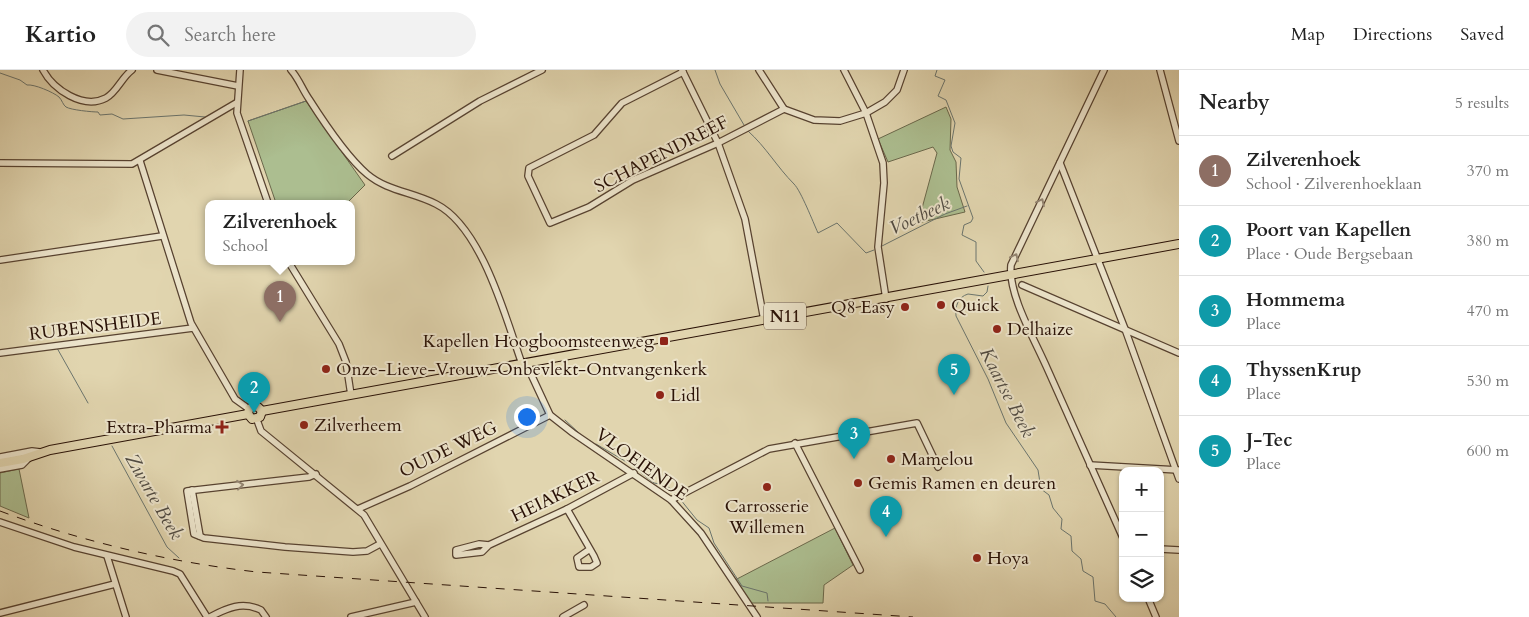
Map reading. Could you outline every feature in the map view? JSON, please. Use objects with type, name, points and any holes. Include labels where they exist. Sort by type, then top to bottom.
[{"type":"main road","name":"N11","points":[[0,464],[42,452],[235,416],[248,412],[256,406],[262,411],[886,299],[985,278],[1179,244]]},
{"type":"main road","points":[[248,412],[252,419],[257,420],[260,418],[262,411]]},
{"type":"street","points":[[43,70],[53,84],[63,92],[74,97],[97,101],[113,92],[132,70]]},
{"type":"street","points":[[157,70],[238,86]]},
{"type":"street","points":[[240,70],[236,103],[237,113],[267,200]]},
{"type":"street","name":"VLOEIENDE","points":[[291,70],[299,79],[308,98],[365,172],[392,188],[436,204],[449,212],[462,228],[496,285],[525,363],[550,415],[573,433],[671,500],[701,533],[757,617]]},
{"type":"street","points":[[392,156],[480,100],[542,70]]},
{"type":"street","points":[[759,70],[775,98],[784,109],[814,120],[840,122],[866,113],[885,102],[897,90],[904,70]]},
{"type":"street","points":[[844,70],[866,113],[883,163],[884,183],[878,222],[878,247],[886,299]]},
{"type":"street","points":[[1104,70],[1011,265],[1010,274],[1012,286],[1029,326],[1119,529]]},
{"type":"street","points":[[1160,70],[1179,141]]},
{"type":"street","points":[[683,71],[718,143],[745,219],[764,320]]},
{"type":"street","name":"SCHAPENDREEF","points":[[683,71],[622,103],[594,135],[529,168],[528,176],[550,223],[589,207],[634,180],[718,143],[784,109]]},
{"type":"street","points":[[0,163],[132,164],[236,103]]},
{"type":"street","points":[[140,161],[162,236],[193,328],[238,403],[248,412]]},
{"type":"street","points":[[1060,162],[1125,329],[1179,480]]},
{"type":"street","points":[[0,260],[162,236]]},
{"type":"street","points":[[290,265],[339,344],[346,362],[351,395]]},
{"type":"street","points":[[1022,285],[1179,353]]},
{"type":"street","name":"RUBENSHEIDE","points":[[0,352],[193,328]]},
{"type":"street","points":[[235,416],[239,410],[238,403]]},
{"type":"street","name":"OUDE WEG","points":[[358,509],[410,486],[550,415]]},
{"type":"street","points":[[257,420],[262,431],[358,509],[369,523],[425,617]]},
{"type":"street","points":[[671,500],[769,449],[917,423],[938,468]]},
{"type":"street","points":[[795,443],[860,570]]},
{"type":"street","points":[[0,457],[32,451],[42,452]]},
{"type":"street","points":[[0,469],[22,465],[31,456]]},
{"type":"street","points":[[1090,465],[1177,470]]},
{"type":"street","points":[[316,474],[309,477],[192,490],[200,536],[284,548],[353,552],[367,551],[380,544]]},
{"type":"street","name":"HEIAKKER","points":[[489,545],[482,552],[456,555],[456,550],[460,548],[489,545],[567,509],[634,474]]},
{"type":"street","points":[[567,509],[590,549]]},
{"type":"street","points":[[0,522],[107,556],[180,574],[208,617],[230,606],[241,605],[256,607],[266,617]]},
{"type":"street","points":[[1164,549],[1179,550]]},
{"type":"street","points":[[107,556],[114,584],[126,617]]},
{"type":"street","points":[[2,617],[0,612],[114,584]]},
{"type":"street","points":[[351,617],[416,602]]},
{"type":"street","points":[[1150,602],[1156,617]]},
{"type":"street","points":[[562,617],[584,605]]},
{"type":"green space","points":[[306,101],[365,185],[350,200],[275,200],[248,121]]},
{"type":"green space","points":[[946,107],[951,119],[950,150],[956,162],[957,187],[965,212],[918,223],[937,153],[933,147],[888,162],[878,139]]},
{"type":"green space","points":[[19,469],[29,518],[0,506],[0,473]]},
{"type":"green space","points":[[835,528],[853,565],[824,585],[823,603],[750,603],[735,580]]},
{"type":"waterway","name":"Voetbeek","points":[[715,70],[720,84],[744,125]]},
{"type":"waterway","name":"Kaartse Beek","points":[[937,70],[935,76],[945,80],[938,96],[946,100],[955,123],[951,146],[953,152],[961,158],[959,179],[973,218],[971,222],[964,225],[962,235],[976,242],[976,261],[984,272]]},
{"type":"waterway","points":[[0,73],[20,80],[27,85],[39,87],[52,93],[59,97],[66,107],[98,112],[100,115],[112,114],[123,119],[184,115],[205,117]]},
{"type":"waterway","points":[[248,121],[306,101]]},
{"type":"waterway","name":"Voetbeek","points":[[748,131],[797,188],[818,233],[837,223],[866,253],[874,250]]},
{"type":"waterway","name":"Voetbeek","points":[[882,246],[945,214],[967,206]]},
{"type":"waterway","name":"Kaartse Beek","points":[[988,286],[987,292],[983,296],[968,294],[962,297],[957,305],[956,316],[988,379],[1006,423],[1038,470],[1041,489],[1049,495],[1053,508],[1062,519],[1061,529],[1071,536],[1072,551],[1081,559],[1083,571],[1093,577],[1095,601],[1105,604],[1116,617]]},
{"type":"waterway","name":"Zwarte Beek","points":[[57,348],[88,403]]},
{"type":"waterway","name":"VLOEIENDE","points":[[565,420],[579,433]]},
{"type":"waterway","name":"VLOEIENDE","points":[[582,436],[592,442]]},
{"type":"waterway","name":"VLOEIENDE","points":[[596,444],[630,464],[654,483],[666,485],[675,493]]},
{"type":"waterway","name":"Zwarte Beek","points":[[112,446],[167,547],[179,558]]},
{"type":"waterway","name":"VLOEIENDE","points":[[680,499],[697,520],[709,528],[714,543],[742,586],[767,593],[768,601]]},
{"type":"railway","points":[[0,511],[63,532],[127,549],[191,563],[257,572],[913,617]]},
{"type":"place","name":"Quick","points":[[941,305]]},
{"type":"place","name":"Q8 Easy","points":[[905,307]]},
{"type":"place","name":"Zilverenhoek","points":[[280,322]]},
{"type":"place","name":"Delhaize","points":[[997,329]]},
{"type":"place","name":"Kapellen Hoogboomsteenweg","points":[[664,341]]},
{"type":"place","name":"Onze-Lieve-Vrouw-Onbevlekt-Ontvangenkerk","points":[[326,369]]},
{"type":"place","name":"Lidl","points":[[660,395]]},
{"type":"place","name":"J-Tec","points":[[954,395]]},
{"type":"place","name":"Poort van Kapellen","points":[[254,413]]},
{"type":"place","name":"Zilverheem","points":[[304,425]]},
{"type":"place","name":"Extra-Pharma","points":[[222,427]]},
{"type":"place","name":"Hommema","points":[[854,459]]},
{"type":"place","name":"Mamelou","points":[[891,459]]},
{"type":"place","name":"Gemis Ramen en deuren","points":[[858,483]]},
{"type":"place","name":"Carrosserie Willemen","points":[[767,487]]},
{"type":"place","name":"ThyssenKrup","points":[[886,537]]},
{"type":"place","name":"Hoya","points":[[977,558]]}]
